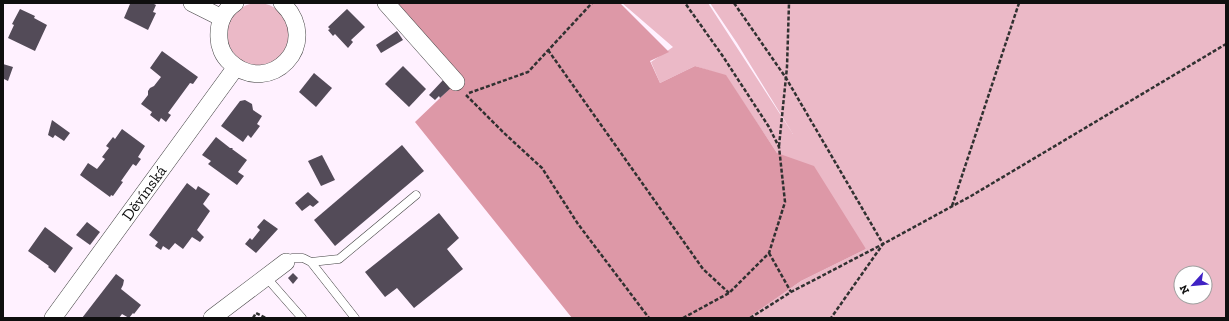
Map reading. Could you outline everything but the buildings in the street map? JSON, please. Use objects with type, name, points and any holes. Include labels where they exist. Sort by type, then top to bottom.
[{"type":"street","points":[[192,3],[222,18]]},
{"type":"street","points":[[235,3],[222,18],[219,34],[222,50],[228,60],[236,68],[248,73],[262,74],[275,70],[286,62],[294,50],[297,37],[296,24],[290,11],[282,3]]},
{"type":"street","points":[[386,3],[456,82]]},
{"type":"street","name":"Děvínská","points":[[53,318],[236,68]]},
{"type":"street","points":[[212,318],[286,262]]},
{"type":"lane","points":[[311,262],[339,259],[416,195]]},
{"type":"lane","points":[[286,262],[292,258],[304,258],[311,262],[355,318]]},
{"type":"lane","points":[[266,277],[302,318]]},
{"type":"path","points":[[592,3],[528,72],[466,94],[504,133],[542,168],[578,224],[648,318]]},
{"type":"path","points":[[685,3],[722,55],[769,127],[779,147]]},
{"type":"path","points":[[734,3],[786,78],[883,244]]},
{"type":"path","points":[[683,318],[729,293],[769,254],[785,202],[779,147],[786,78],[789,3]]},
{"type":"path","points":[[952,206],[1019,3]]},
{"type":"path","points":[[750,318],[791,292],[978,192],[1226,44]]},
{"type":"path","points":[[548,50],[703,268],[729,293]]},
{"type":"path","points":[[830,318],[883,244]]},
{"type":"path","points":[[769,254],[791,292]]},
{"type":"path","points":[[253,318],[256,313],[266,318]]},
{"type":"shaded area","points":[[258,3],[270,6],[280,12],[286,22],[289,34],[286,46],[280,56],[270,62],[258,65],[246,62],[236,56],[230,46],[227,34],[230,22],[236,12],[246,6]]},
{"type":"shaded area","points":[[391,3],[620,3],[669,52],[650,61],[660,83],[695,66],[726,75],[777,153],[814,166],[866,249],[801,281],[748,318],[572,318],[415,122],[460,79]]},
{"type":"shaded area","points":[[622,3],[708,3],[793,134],[737,43],[710,3],[1226,3],[1226,318],[748,318],[801,281],[866,249],[777,153],[726,76],[695,66],[660,83],[651,62],[673,47]]}]
